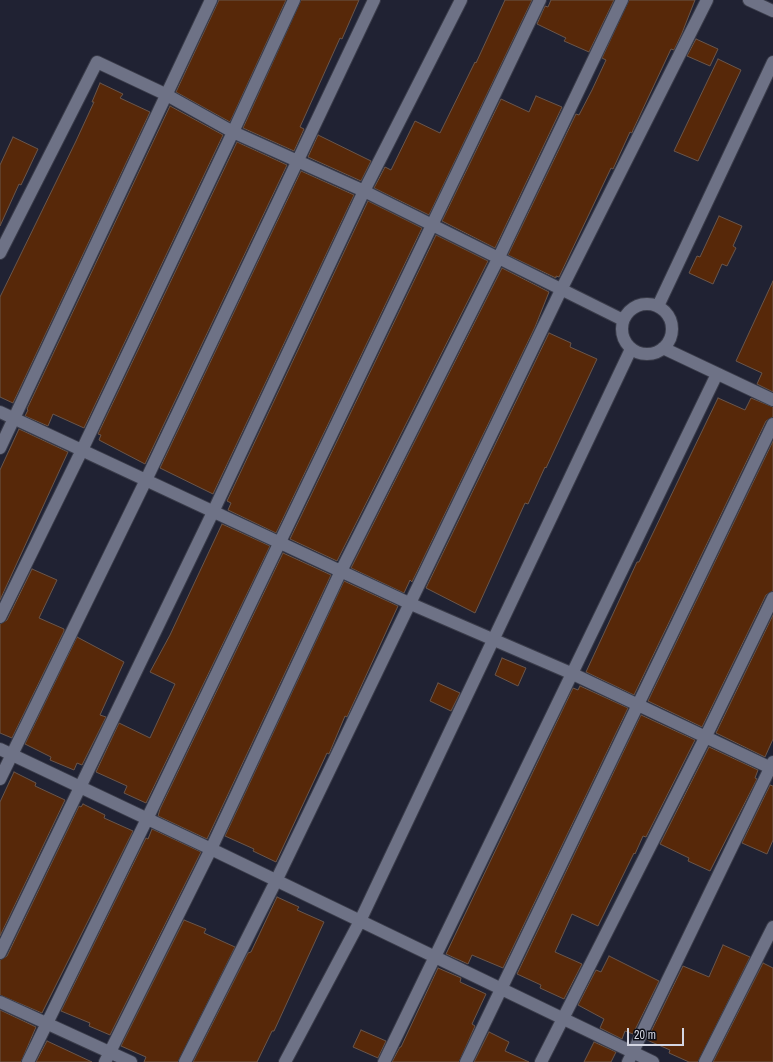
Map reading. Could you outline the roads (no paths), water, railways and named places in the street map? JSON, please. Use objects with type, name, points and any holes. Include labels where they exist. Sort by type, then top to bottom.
[{"type":"street","points":[[0,448],[165,94],[211,0]]},
{"type":"street","points":[[0,617],[82,450],[294,0]]},
{"type":"street","points":[[0,779],[146,480],[374,0]]},
{"type":"street","points":[[0,953],[213,512],[364,191],[461,0]]},
{"type":"street","points":[[28,1062],[48,1024],[147,819],[540,0]]},
{"type":"street","points":[[107,1057],[211,849],[341,572],[500,257],[622,0]]},
{"type":"street","points":[[185,1062],[276,882],[562,288],[707,0]]},
{"type":"street","points":[[749,0],[773,11]]},
{"type":"street","points":[[0,253],[97,62],[165,94],[233,132],[364,191],[500,257],[623,320]]},
{"type":"street","points":[[658,306],[773,62]]},
{"type":"street","points":[[650,303],[658,306],[668,314],[673,326],[669,342],[656,353],[648,354],[632,349],[622,335],[623,320],[627,312],[641,304],[650,303]]},
{"type":"street","points":[[663,348],[773,400]]},
{"type":"street","points":[[285,1062],[360,921],[492,640],[632,349]]},
{"type":"street","points":[[384,1062],[717,374]]},
{"type":"street","points":[[0,412],[341,572],[492,640],[572,674],[705,738],[772,766],[630,1057]]},
{"type":"street","points":[[466,1062],[502,990],[773,424]]},
{"type":"street","points":[[541,1062],[705,738],[773,598]]},
{"type":"street","points":[[0,750],[211,849],[276,882],[563,1018],[630,1057],[653,1062]]},
{"type":"street","points":[[705,1062],[773,927]]},
{"type":"street","points":[[0,1002],[48,1024],[107,1057],[131,1062]]}]
